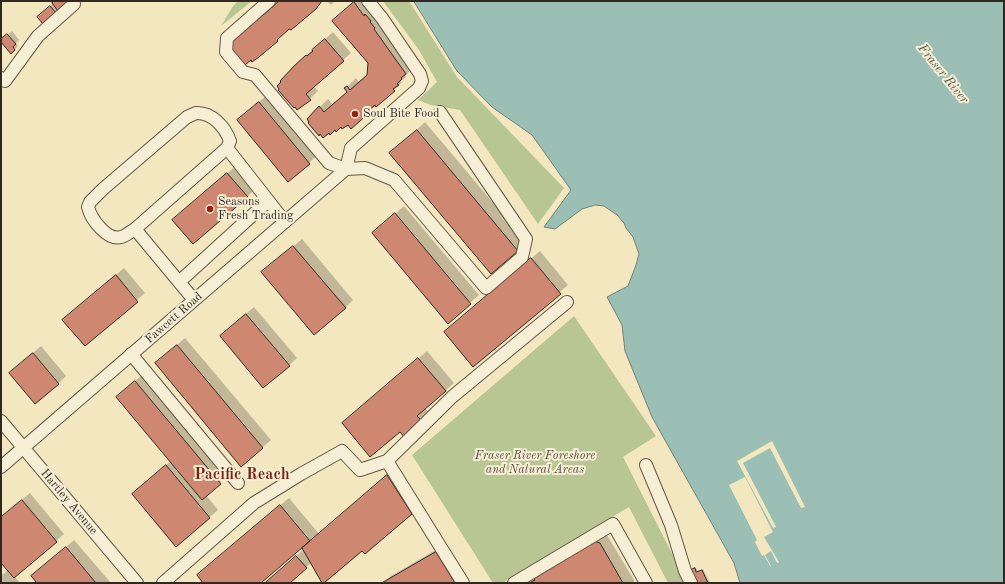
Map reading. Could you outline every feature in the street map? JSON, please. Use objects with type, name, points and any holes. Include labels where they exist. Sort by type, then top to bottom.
[{"type":"street","points":[[269,1],[227,38],[226,52],[243,72],[255,75],[328,163],[346,168],[365,168],[394,180],[486,288],[522,257],[526,239],[440,112]]},
{"type":"street","points":[[346,168],[352,148],[419,88],[422,81],[420,74],[382,18],[368,1]]},
{"type":"street","points":[[1,78],[5,81],[38,36],[74,4]]},
{"type":"street","points":[[196,113],[209,115],[226,131],[230,141],[227,148],[135,228],[123,237],[116,238],[106,234],[90,215],[88,207],[90,202],[103,189],[187,117],[196,113]]},
{"type":"street","points":[[227,148],[285,222]]},
{"type":"street","name":"Fawcett Road","points":[[1,467],[346,168]]},
{"type":"street","points":[[179,282],[268,201]]},
{"type":"street","points":[[135,228],[194,300]]},
{"type":"street","points":[[163,583],[254,503],[342,451],[360,470],[387,460],[452,397],[567,302]]},
{"type":"street","points":[[131,354],[238,483]]},
{"type":"street","name":"Hartley Avenue","points":[[1,421],[137,583]]},
{"type":"street","points":[[387,460],[463,583]]},
{"type":"street","points":[[646,465],[671,525],[691,583]]},
{"type":"street","points":[[514,583],[612,524],[646,583]]},
{"type":"green space","points":[[238,1],[252,1],[221,26],[233,6]]},
{"type":"green space","points":[[383,1],[409,1],[457,77],[564,188],[538,224],[460,110],[431,105],[418,100],[437,82],[419,50]]},
{"type":"green space","name":"Fraser River Foreshore and Natural Areas","points":[[574,316],[656,436],[623,457],[687,583],[668,583],[629,507],[502,583],[493,583],[412,455]]},
{"type":"water","name":"Fraser River","points":[[414,1],[1004,1],[1004,583],[740,583],[734,563],[652,417],[625,351],[622,325],[607,297],[628,286],[639,254],[633,237],[617,215],[604,206],[595,205],[582,209],[555,229],[544,227],[571,190],[532,135],[492,107],[457,71]]},
{"type":"pier","points":[[772,441],[805,507],[801,508],[770,448],[743,463],[776,527],[773,528],[737,461]]},
{"type":"pier","points":[[745,477],[773,532],[764,537],[779,562],[777,563],[771,551],[765,555],[771,566],[764,555],[762,556],[755,542],[757,540],[729,485]]},
{"type":"building","points":[[55,1],[71,1],[58,11],[52,3]]},
{"type":"building","points":[[279,1],[322,1],[316,9],[291,30],[289,29],[277,40],[278,41],[259,57],[252,62],[251,60],[245,65],[229,48],[229,44],[269,10],[266,7],[269,4],[272,7]]},
{"type":"building","points":[[354,2],[364,16],[365,14],[371,21],[370,22],[375,28],[374,29],[406,74],[397,84],[399,85],[393,89],[395,91],[376,107],[375,105],[368,111],[369,113],[351,129],[348,125],[342,129],[341,127],[336,132],[335,130],[330,135],[329,133],[323,138],[320,134],[319,136],[308,123],[309,122],[307,119],[319,106],[324,112],[347,92],[344,88],[347,86],[350,90],[367,75],[368,63],[332,21]]},
{"type":"building","points":[[50,6],[57,14],[44,25],[37,17]]},
{"type":"building","points":[[7,34],[16,44],[13,47],[15,50],[11,54],[1,42],[1,39]]},
{"type":"building","points":[[325,39],[344,61],[306,94],[311,100],[297,110],[278,90],[279,89],[277,86],[294,66]]},
{"type":"building","points":[[259,102],[310,164],[288,182],[237,120]]},
{"type":"building","points":[[417,130],[518,251],[491,274],[389,153]]},
{"type":"building","name":"Seasons Fresh Trading","points":[[227,173],[248,197],[193,244],[172,220]]},
{"type":"building","points":[[395,213],[471,304],[448,324],[372,233]]},
{"type":"building","points":[[293,246],[346,308],[314,335],[261,272]]},
{"type":"building","points":[[531,258],[561,294],[473,367],[444,332]]},
{"type":"building","points":[[116,275],[138,302],[85,346],[62,320]]},
{"type":"building","points":[[246,314],[290,366],[263,388],[220,336]]},
{"type":"building","points":[[177,345],[263,448],[241,467],[155,363]]},
{"type":"building","points":[[33,353],[59,384],[35,404],[9,373]]},
{"type":"building","points":[[418,358],[446,391],[417,416],[423,422],[405,438],[400,432],[370,457],[342,423]]},
{"type":"building","points":[[135,381],[221,484],[202,500],[116,397]]},
{"type":"building","points":[[166,465],[210,518],[176,547],[132,494]]},
{"type":"building","points":[[387,475],[412,514],[365,554],[362,551],[324,583],[322,583],[302,548]]},
{"type":"building","points":[[22,500],[57,542],[14,578],[1,563],[1,517]]},
{"type":"building","points":[[280,505],[310,541],[261,583],[203,583],[197,575]]},
{"type":"building","points":[[594,541],[600,543],[623,583],[529,583],[535,580],[534,577]]},
{"type":"building","points":[[66,547],[96,583],[37,583],[31,576]]},
{"type":"building","points":[[436,552],[455,583],[382,583]]},
{"type":"building","points":[[296,556],[307,568],[290,583],[265,583]]},
{"type":"building","points":[[695,568],[696,572],[702,570],[708,583],[694,583],[689,571]]},
{"type":"place","name":"Soul Bite Food","points":[[355,114]]},
{"type":"place","name":"Seasons Fresh Trading","points":[[210,209]]},
{"type":"district","name":"Pacific Reach","points":[[242,475]]}]
